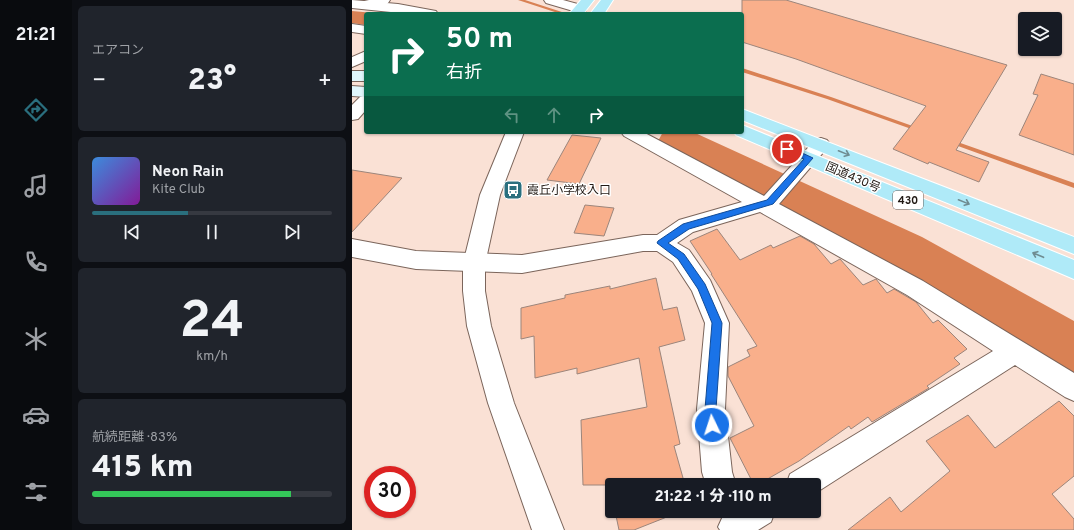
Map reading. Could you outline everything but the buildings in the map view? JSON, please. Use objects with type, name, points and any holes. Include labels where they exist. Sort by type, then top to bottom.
[{"type":"highway","points":[[598,12],[607,0]]},
{"type":"highway","name":"国道430号","points":[[744,115],[815,151],[1074,270]]},
{"type":"highway","name":"国道430号","points":[[744,132],[815,151],[1074,246]]},
{"type":"main road","points":[[352,76],[364,76]]},
{"type":"main road","points":[[352,91],[364,92]]},
{"type":"street","points":[[358,4],[384,0]]},
{"type":"street","points":[[550,0],[580,9]]},
{"type":"street","points":[[358,4],[420,12]]},
{"type":"street","points":[[352,28],[364,30]]},
{"type":"street","points":[[352,63],[364,56]]},
{"type":"street","points":[[352,115],[364,102]]},
{"type":"street","points":[[514,134],[490,195],[474,264],[474,290],[479,326],[500,403],[548,530]]},
{"type":"street","points":[[634,134],[767,204],[915,288],[1074,388]]},
{"type":"street","points":[[661,243],[686,226],[767,204],[815,151]]},
{"type":"street","points":[[352,248],[416,260],[474,264],[522,264],[621,246],[643,243],[661,243],[681,256],[702,287],[717,323],[711,409],[719,478]]},
{"type":"street","points":[[813,478],[1014,350]]},
{"type":"street","points":[[733,523],[744,518]]},
{"type":"shaded area","points":[[352,11],[364,12],[364,25],[352,23]]},
{"type":"waterway","points":[[520,0],[559,12]]},
{"type":"waterway","points":[[744,71],[829,98],[919,130]]},
{"type":"waterway","points":[[678,141],[904,251],[1074,352]]},
{"type":"waterway","points":[[949,141],[1074,186]]},
{"type":"place","name":"霞丘小学校入口","points":[[513,190]]},
{"type":"route","points":[[712,425],[711,409],[717,323],[702,287],[681,256],[661,243],[686,226],[764,205],[770,202],[809,158],[787,149]]}]
